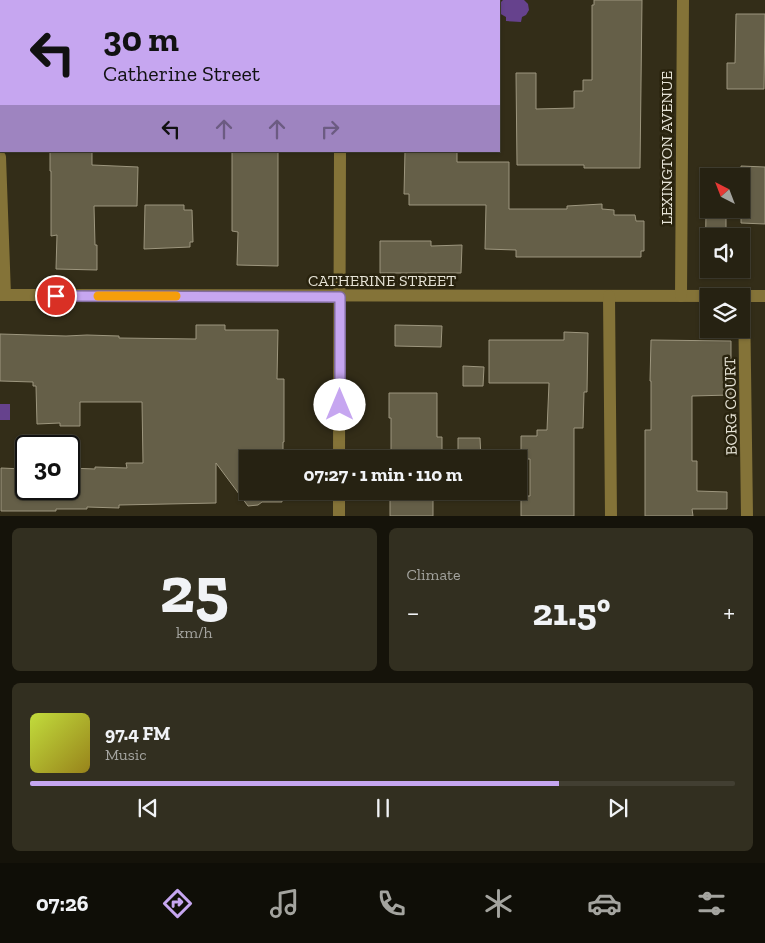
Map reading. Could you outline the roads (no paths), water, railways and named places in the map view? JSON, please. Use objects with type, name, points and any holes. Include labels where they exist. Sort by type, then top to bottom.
[{"type":"street","name":"LEXINGTON AVENUE","points":[[681,296],[683,0]]},
{"type":"street","points":[[339,450],[340,152]]},
{"type":"street","points":[[0,157],[3,295]]},
{"type":"street","name":"CATHERINE STREET","points":[[3,295],[340,297],[700,296]]},
{"type":"street","points":[[609,296],[611,516]]},
{"type":"street","name":"CATHERINE STREET","points":[[750,296],[765,296]]},
{"type":"street","name":"BORG COURT","points":[[745,338],[747,516]]},
{"type":"street","points":[[339,500],[339,516]]}]
